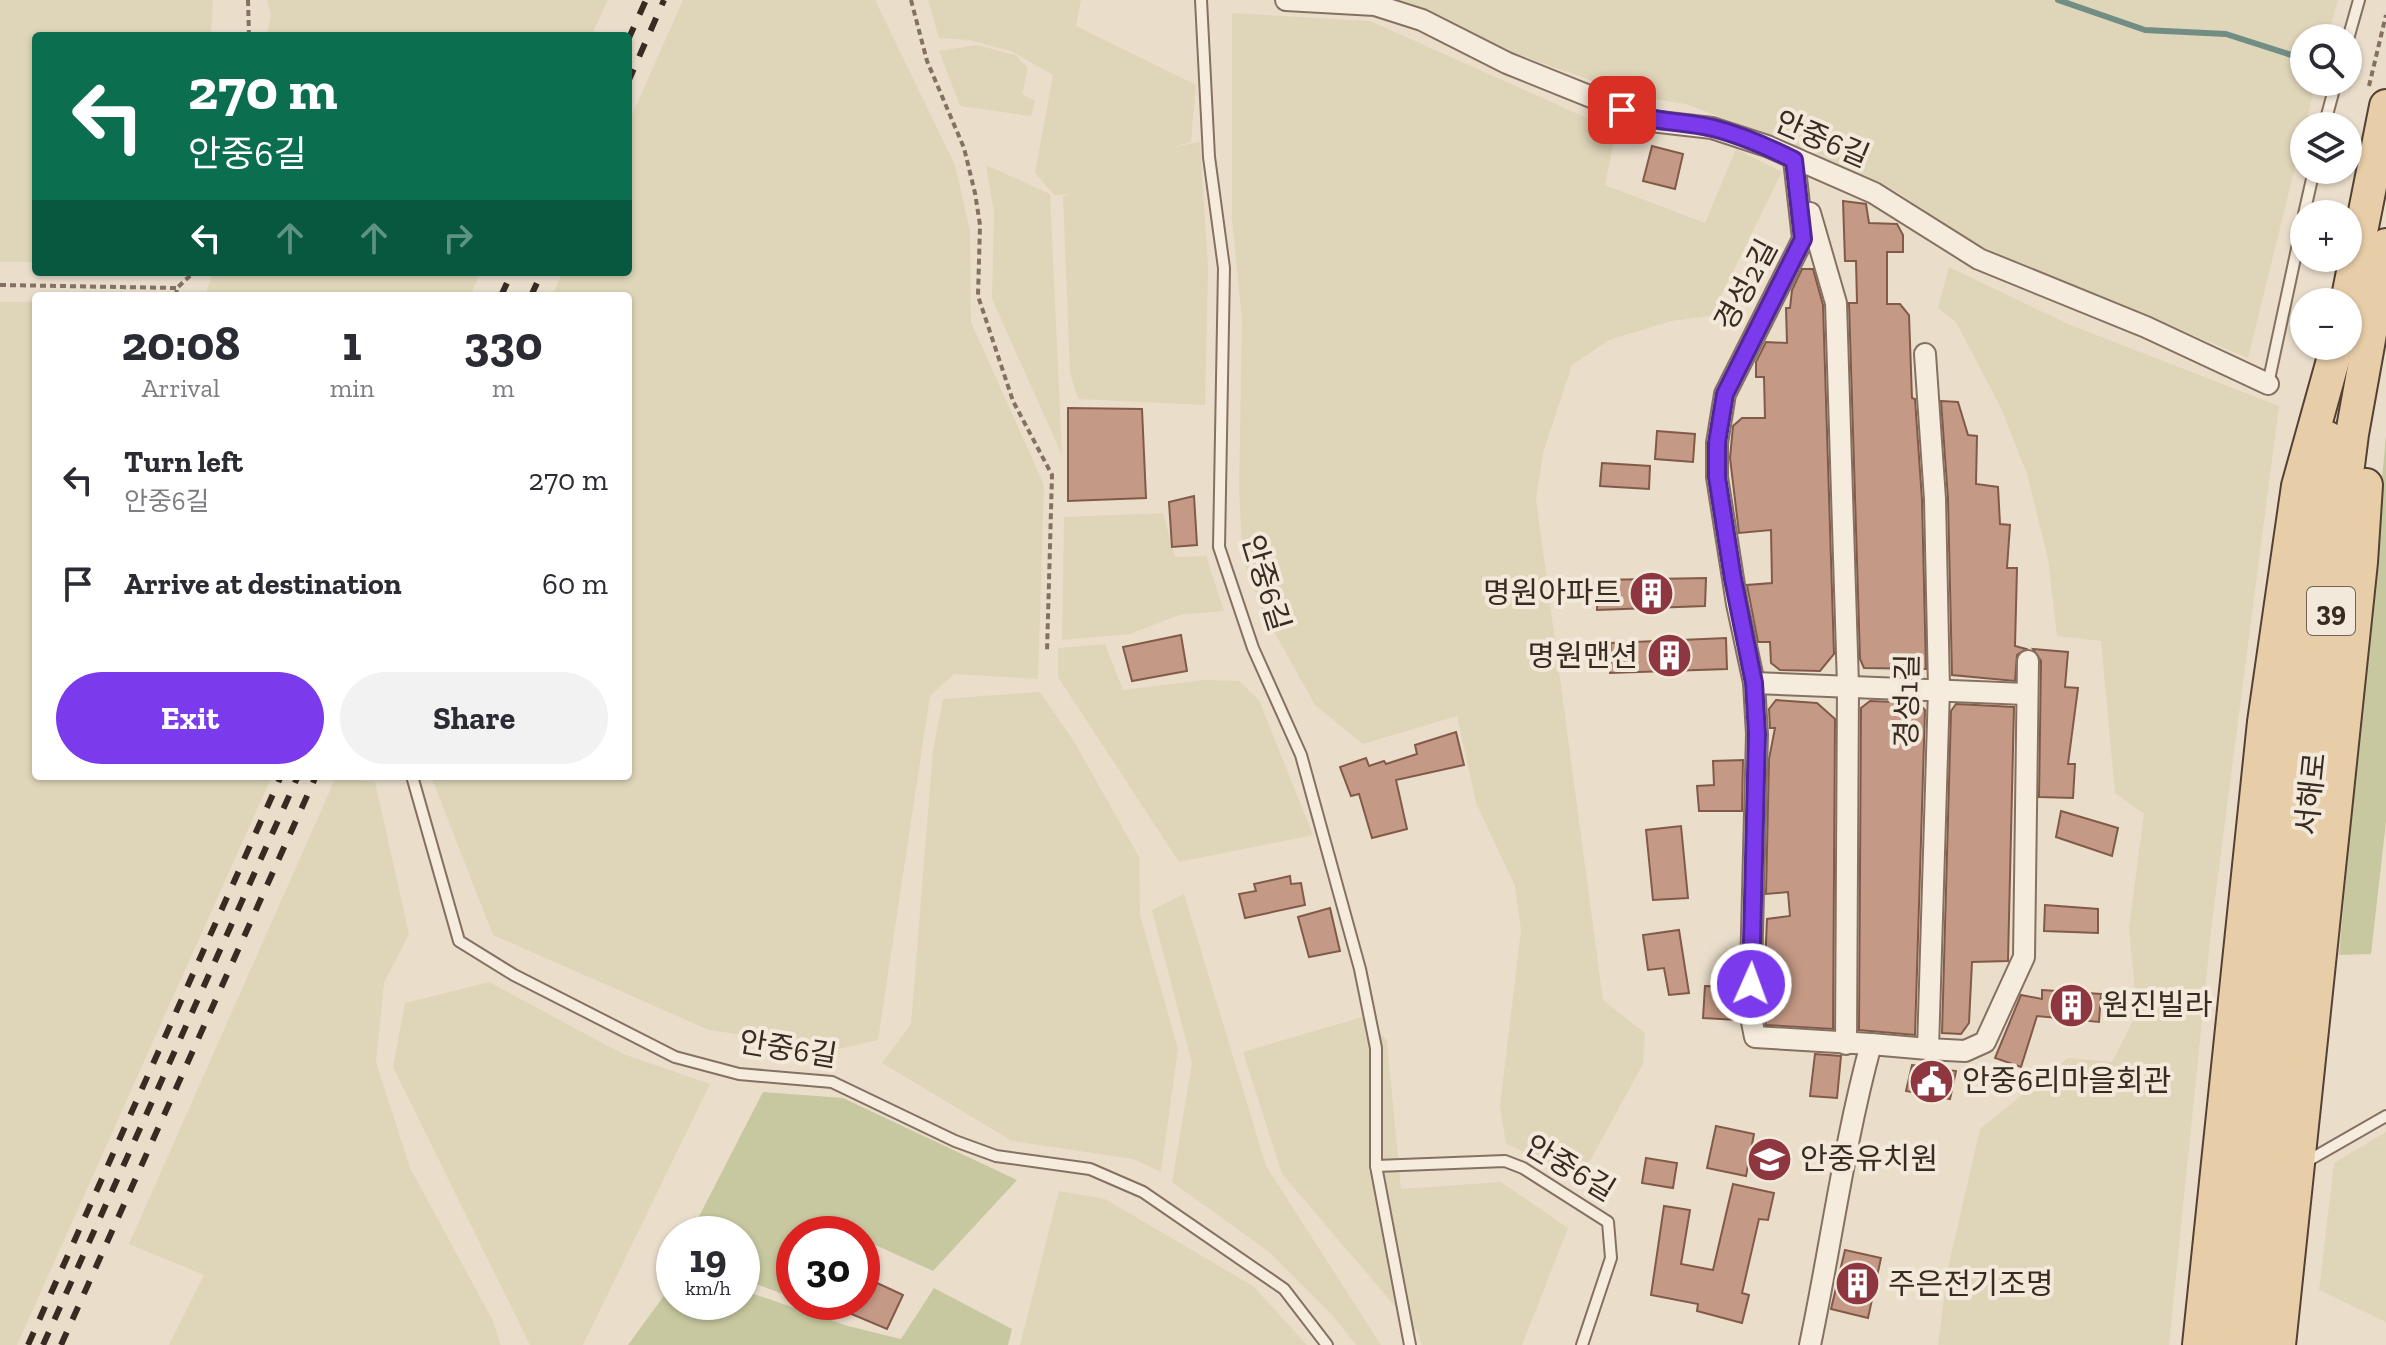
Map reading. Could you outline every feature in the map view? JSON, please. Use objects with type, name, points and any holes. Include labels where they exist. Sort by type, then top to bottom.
[{"type":"main road","points":[[2350,288],[2386,106]]},
{"type":"main road","name":"서해로","points":[[2222,1345],[2284,937],[2352,434],[2386,245]]},
{"type":"main road","points":[[2279,1345],[2361,562],[2378,287]]},
{"type":"main road","points":[[2199,1345],[2264,722],[2298,486],[2334,360]]},
{"type":"main road","name":"서해로","points":[[2249,1345],[2337,360]]},
{"type":"street","name":"안중6길","points":[[1286,0],[1375,5],[1422,20],[1507,63],[1651,121],[1712,128],[1767,146],[1874,193],[1979,259],[2146,327],[2268,384]]},
{"type":"street","name":"경성2길","points":[[1794,160],[1803,239],[1725,394],[1717,443],[1717,477],[1730,562],[1754,683],[1756,795],[1750,1012],[1755,1037],[1871,1044]]},
{"type":"street","name":"경성2길","points":[[1794,160],[1836,303],[1848,685],[1846,1044]]},
{"type":"street","name":"경성1길","points":[[1925,354],[1935,499],[1939,689],[1928,1049]]},
{"type":"street","points":[[1810,1345],[1830,1250],[1851,1116],[1871,1044],[1965,1051],[1985,1042],[2024,957],[2028,661]]},
{"type":"street","points":[[1754,683],[2026,694]]},
{"type":"lane","name":"안중6길","points":[[1201,0],[1209,157],[1224,268],[1219,547],[1253,648],[1301,755],[1360,969],[1376,1048],[1376,1166],[1410,1345]]},
{"type":"lane","points":[[2352,24],[2359,0]]},
{"type":"lane","points":[[2268,384],[2292,272]]},
{"type":"lane","name":"안중6길","points":[[413,780],[459,941],[514,975],[675,1057],[739,1074],[832,1082],[955,1141],[996,1156],[1090,1169],[1143,1192],[1284,1289],[1327,1345]]},
{"type":"lane","points":[[2299,1166],[2386,1116]]},
{"type":"lane","name":"안중6길","points":[[1376,1166],[1505,1161],[1523,1168],[1608,1222],[1611,1258],[1582,1345]]},
{"type":"path","points":[[248,0],[249,32]]},
{"type":"path","points":[[911,0],[927,61],[964,148],[975,193],[980,225],[978,296],[1013,401],[1052,475],[1047,652]]},
{"type":"path","points":[[176,292],[190,276]]},
{"type":"path","points":[[0,285],[177,288]]},
{"type":"shaded area","points":[[0,0],[213,0],[211,32],[32,32],[32,262],[0,262]]},
{"type":"shaded area","points":[[267,0],[608,0],[593,32],[268,32],[271,14]]},
{"type":"shaded area","points":[[683,0],[875,0],[955,165],[970,231],[971,322],[1044,485],[1038,679],[954,674],[930,696],[878,1040],[839,1049],[709,1030],[493,935],[433,780],[632,780],[632,292],[554,292],[561,276],[632,276],[632,115]]},
{"type":"shaded area","points":[[928,0],[1081,0],[1076,26],[1196,85],[1191,142],[1173,147],[1200,142],[1208,268],[1205,405],[1078,399],[1070,373],[1063,196],[1071,194],[1054,195],[1035,173],[1053,75],[1011,51],[969,40],[939,38]]},
{"type":"shaded area","points":[[1400,0],[2338,0],[2331,24],[2290,24],[2290,96],[2313,96],[2309,112],[2290,112],[2291,184],[2248,358],[1971,242],[1899,193],[1815,153],[1686,104],[1635,96],[1511,52]]},
{"type":"shaded area","points":[[1232,13],[1370,21],[1616,131],[1605,185],[1705,223],[1736,149],[1782,172],[1711,316],[1671,321],[1609,340],[1572,365],[1543,453],[1536,499],[1603,1000],[1645,1033],[1643,1064],[1581,1177],[1506,1144],[1500,1106],[1521,930],[1515,886],[1476,803],[1457,716],[1363,744],[1315,705],[1263,612],[1243,561],[1239,491],[1242,319],[1232,219]]},
{"type":"shaded area","points":[[977,45],[1015,55],[1028,68],[1022,94],[1035,101],[1031,116],[960,106],[939,51]]},
{"type":"shaded area","points":[[986,165],[1050,194],[1062,455],[992,299],[994,212]]},
{"type":"shaded area","points":[[1949,267],[2068,324],[2279,406],[2212,922],[2169,1345],[1938,1345],[1948,1268],[1980,1129],[2068,1058],[2112,1062],[2137,1013],[2129,927],[2144,814],[2115,793],[2101,641],[2057,636],[2048,559],[2027,474],[2002,410],[1956,322],[1938,308]]},
{"type":"shaded area","points":[[212,276],[479,276],[472,292],[206,292]]},
{"type":"shaded area","points":[[0,302],[32,302],[32,780],[270,780],[17,1345],[0,1345]]},
{"type":"shaded area","points":[[1163,513],[1175,557],[1206,556],[1224,611],[1179,615],[1130,634],[1062,640],[1064,517]]},
{"type":"shaded area","points":[[1105,644],[1123,690],[1204,680],[1239,681],[1259,700],[1313,835],[1179,862],[1058,677],[1058,648]]},
{"type":"shaded area","points":[[1040,692],[1075,743],[1139,857],[1140,915],[1178,1049],[1161,1172],[1133,1159],[1012,1141],[882,1063],[911,1024],[933,750],[943,699]]},
{"type":"shaded area","points":[[335,780],[375,782],[409,934],[384,983],[376,1062],[410,1168],[492,1319],[501,1345],[169,1345],[204,1275],[129,1244]]},
{"type":"shaded area","points":[[1184,894],[1266,1166],[1381,1345],[1356,1345],[1333,1316],[1268,1251],[1172,1182],[1192,1063],[1152,910]]},
{"type":"shaded area","points":[[489,982],[623,1054],[710,1084],[583,1345],[530,1345],[393,1067],[405,1003]]},
{"type":"shaded area","points":[[1366,1016],[1387,1041],[1401,1189],[1501,1182],[1568,1228],[1522,1345],[1422,1345],[1418,1333],[1282,1174],[1243,1052]]},
{"type":"shaded area","points":[[2386,1132],[2386,1322],[2319,1290],[2334,1163]]},
{"type":"shaded area","points":[[1059,1191],[1105,1199],[1253,1286],[1307,1345],[1020,1345]]},
{"type":"green space","points":[[2386,435],[2386,822],[2371,954],[2339,955]]},
{"type":"green space","points":[[763,1092],[843,1098],[1017,1180],[933,1271],[880,1247],[880,1216],[776,1216],[776,1291],[760,1286],[760,1216],[699,1216]]},
{"type":"green space","points":[[934,1288],[1012,1329],[1008,1345],[628,1345],[656,1307],[656,1320],[760,1320],[760,1296],[776,1302],[776,1320],[830,1320],[901,1339]]},
{"type":"building","points":[[1652,146],[1683,154],[1675,189],[1643,181]]},
{"type":"building","points":[[1843,201],[1866,204],[1869,223],[1897,224],[1903,235],[1903,252],[1887,252],[1887,304],[1900,304],[1909,315],[1912,398],[1915,399],[1922,500],[1926,669],[1864,668],[1860,659],[1849,303],[1857,303],[1856,261],[1845,261]]},
{"type":"building","points":[[1802,269],[1813,269],[1823,305],[1834,654],[1820,671],[1780,670],[1771,663],[1770,642],[1758,642],[1747,585],[1772,583],[1771,530],[1739,533],[1730,458],[1733,426],[1742,418],[1765,418],[1764,377],[1756,377],[1756,362],[1766,342],[1787,343],[1786,308],[1790,308],[1792,290]]},
{"type":"building","points":[[1941,401],[1958,402],[1968,435],[1977,436],[1976,484],[1998,487],[2000,524],[2010,525],[2007,568],[2017,568],[2015,646],[2026,649],[2017,655],[2015,681],[1952,675],[1948,499]]},
{"type":"building","points":[[1068,408],[1142,409],[1146,498],[1068,501]]},
{"type":"building","points":[[1657,431],[1695,434],[1693,462],[1655,459]]},
{"type":"building","points":[[1602,463],[1650,466],[1649,489],[1600,486]]},
{"type":"building","points":[[1194,496],[1197,545],[1172,547],[1169,502]]},
{"type":"building","name":"명원아파트","points":[[1706,578],[1705,606],[1597,610],[1598,580]]},
{"type":"building","points":[[1181,635],[1187,671],[1132,681],[1123,647]]},
{"type":"building","name":"명원맨션","points":[[1726,638],[1727,669],[1610,673],[1611,643]]},
{"type":"building","points":[[2033,649],[2068,652],[2065,687],[2078,688],[2068,764],[2075,764],[2073,798],[2039,797],[2041,661]]},
{"type":"building","points":[[1776,700],[1817,703],[1835,719],[1833,1029],[1766,1025],[1763,1011],[1767,919],[1790,916],[1788,892],[1766,894],[1769,759],[1775,728],[1770,728],[1769,709]]},
{"type":"building","points":[[1870,701],[1919,703],[1925,710],[1915,1035],[1859,1030],[1861,708]]},
{"type":"building","points":[[1956,704],[2014,707],[2008,961],[1972,962],[1969,1023],[1961,1034],[1942,1033],[1951,711]]},
{"type":"building","points":[[1456,732],[1464,765],[1396,780],[1407,829],[1372,838],[1359,794],[1351,796],[1340,767],[1366,758],[1369,766],[1384,761],[1386,764],[1417,754],[1415,745]]},
{"type":"building","points":[[1743,760],[1742,811],[1699,811],[1697,786],[1714,785],[1713,761]]},
{"type":"building","points":[[2061,811],[2118,828],[2112,856],[2056,837]]},
{"type":"building","points":[[1681,826],[1688,898],[1653,900],[1646,830]]},
{"type":"building","points":[[1290,876],[1291,884],[1301,883],[1305,905],[1245,918],[1239,894],[1256,891],[1254,884]]},
{"type":"building","points":[[2045,905],[2098,909],[2098,933],[2044,931]]},
{"type":"building","points":[[1330,908],[1340,951],[1309,957],[1298,917]]},
{"type":"building","points":[[1679,930],[1689,993],[1669,995],[1664,968],[1648,970],[1643,935]]},
{"type":"building","points":[[1705,986],[1738,987],[1738,1020],[1703,1018]]},
{"type":"building","points":[[2042,990],[2101,994],[2099,1022],[2037,1016],[2021,1067],[1995,1058],[2021,995],[2042,999]]},
{"type":"building","points":[[1815,1054],[1841,1056],[1837,1098],[1810,1096]]},
{"type":"building","name":"안중6리마을회관","points":[[1912,1065],[1956,1071],[1950,1099],[1906,1091]]},
{"type":"building","name":"안중유치원","points":[[1716,1126],[1754,1134],[1746,1176],[1707,1168]]},
{"type":"building","points":[[1646,1158],[1677,1163],[1673,1188],[1642,1183]]},
{"type":"building","points":[[1733,1184],[1774,1193],[1768,1220],[1759,1219],[1742,1293],[1749,1295],[1742,1323],[1697,1311],[1698,1304],[1651,1295],[1664,1206],[1690,1210],[1681,1264],[1713,1270]]},
{"type":"building","name":"주은전기조명","points":[[1845,1250],[1881,1258],[1868,1318],[1831,1309]]},
{"type":"building","points":[[880,1284],[903,1295],[887,1329],[866,1320],[880,1320]]},
{"type":"waterway","points":[[2058,0],[2145,30],[2226,34],[2290,55]]},
{"type":"railway","points":[[632,32],[646,0]]},
{"type":"railway","points":[[632,73],[664,0]]},
{"type":"railway","points":[[503,292],[510,276]]},
{"type":"railway","points":[[533,292],[540,276]]},
{"type":"railway","points":[[28,1345],[279,780]]},
{"type":"railway","points":[[43,1345],[296,780]]},
{"type":"railway","points":[[61,1345],[314,780]]},
{"type":"place","name":"명원아파트","points":[[1652,593]]},
{"type":"place","name":"명원맨션","points":[[1669,656]]},
{"type":"place","name":"원진빌라","points":[[2071,1005]]},
{"type":"place","name":"안중6리마을회관","points":[[1931,1081]]},
{"type":"place","name":"안중유치원","points":[[1769,1159]]},
{"type":"place","name":"주은전기조명","points":[[1857,1284]]},
{"type":"route","points":[[1622,110],[1651,121],[1712,128],[1767,146],[1794,160],[1803,239],[1725,394],[1717,443],[1717,477],[1737,604],[1754,683],[1757,734],[1751,984]]}]
